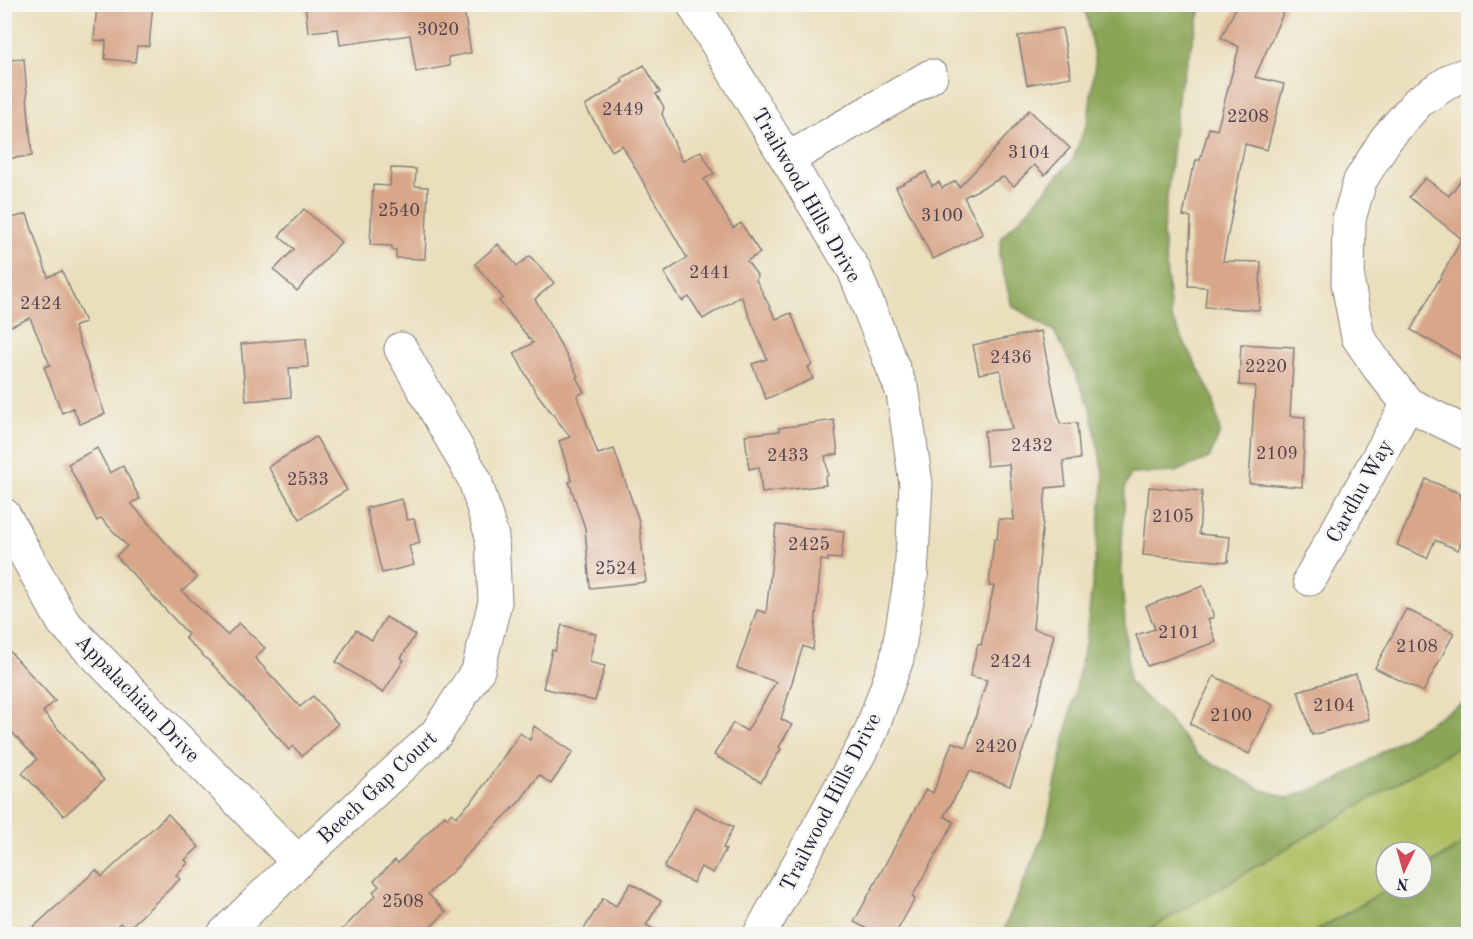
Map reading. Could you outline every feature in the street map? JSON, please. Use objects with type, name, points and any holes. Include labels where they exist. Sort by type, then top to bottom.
[{"type":"street","name":"Trailwood Hills Drive","points":[[693,4],[854,270],[903,393],[916,484],[911,576],[897,659],[870,734],[760,934]]},
{"type":"street","points":[[1468,74],[1453,79],[1418,102],[1386,139],[1360,181],[1349,219],[1348,284],[1358,337],[1379,368],[1408,404],[1468,434]]},
{"type":"street","points":[[788,159],[931,76]]},
{"type":"street","name":"Beech Gap Court","points":[[224,934],[436,734],[478,670],[495,602],[492,537],[475,480],[401,350]]},
{"type":"street","name":"Cardhu Way","points":[[1310,579],[1408,404]]},
{"type":"street","name":"Appalachian Drive","points":[[4,515],[63,622],[298,862]]},
{"type":"green space","points":[[1082,5],[1202,5],[1179,91],[1163,233],[1171,317],[1213,397],[1220,433],[1209,458],[1175,472],[1131,474],[1125,487],[1121,564],[1129,682],[1165,716],[1199,756],[1260,789],[1288,798],[1335,782],[1468,700],[1468,741],[1142,934],[1002,934],[1046,828],[1086,640],[1104,478],[1091,410],[1071,364],[1054,331],[1012,306],[999,256],[1002,236],[1073,159],[1088,120],[1095,63],[1087,17]]},
{"type":"green space","points":[[1468,741],[1468,841],[1434,862],[1434,840],[1374,840],[1374,897],[1311,934],[1142,934]]},
{"type":"green space","points":[[1468,841],[1468,934],[1311,934],[1374,897],[1374,900],[1434,900],[1434,862]]},
{"type":"building","points":[[97,4],[153,4],[149,46],[137,46],[135,62],[105,59],[106,41],[94,40]]},
{"type":"building","points":[[305,4],[463,4],[471,53],[448,57],[450,66],[416,72],[410,35],[340,45],[338,29],[308,32]]},
{"type":"building","points":[[1238,4],[1287,4],[1255,77],[1284,84],[1267,150],[1245,144],[1223,261],[1261,262],[1259,310],[1205,307],[1207,287],[1188,286],[1191,217],[1183,216],[1192,170],[1194,170],[1196,160],[1200,160],[1209,128],[1217,130],[1239,47],[1221,38]]},
{"type":"building","points":[[1062,28],[1071,77],[1027,85],[1018,36]]},
{"type":"building","points":[[24,59],[32,156],[4,159],[4,60]]},
{"type":"building","points":[[644,65],[660,92],[656,94],[664,107],[662,114],[682,161],[701,151],[714,174],[704,179],[733,228],[741,223],[760,253],[747,261],[757,275],[756,280],[776,319],[791,313],[812,365],[808,367],[813,379],[766,399],[752,364],[767,359],[741,296],[703,319],[689,297],[682,301],[664,273],[687,258],[622,145],[612,151],[585,106],[623,82],[621,79]]},
{"type":"building","points":[[1029,110],[1070,148],[1045,175],[1034,165],[1014,186],[1003,177],[964,197],[983,234],[933,259],[896,187],[926,172],[932,186],[939,182],[942,188],[956,181],[959,187]]},
{"type":"building","points":[[391,168],[416,169],[415,186],[428,187],[425,259],[396,258],[396,250],[392,250],[392,246],[370,245],[373,185],[390,186]]},
{"type":"building","points":[[1468,171],[1468,362],[1411,330],[1462,239],[1409,197],[1425,178],[1449,196]]},
{"type":"building","points":[[304,209],[341,242],[297,291],[274,270],[294,249],[279,236]]},
{"type":"building","points":[[27,214],[48,277],[62,271],[85,322],[74,327],[105,414],[80,424],[73,408],[62,413],[44,367],[50,365],[30,318],[11,326],[4,311],[4,220]]},
{"type":"building","points":[[498,244],[517,266],[530,256],[554,283],[535,299],[578,376],[576,377],[584,392],[577,396],[598,454],[614,449],[639,521],[646,582],[590,588],[585,528],[569,482],[572,481],[559,441],[570,437],[535,391],[514,353],[533,343],[499,301],[503,298],[475,264]]},
{"type":"building","points":[[1041,331],[1060,424],[1077,423],[1080,459],[1063,461],[1066,486],[1046,488],[1033,629],[1054,634],[1033,722],[1010,786],[970,771],[944,816],[954,822],[912,897],[915,899],[895,934],[877,934],[854,922],[926,789],[933,793],[952,742],[966,747],[987,680],[970,676],[978,644],[981,645],[994,586],[989,586],[994,539],[997,539],[999,519],[1014,520],[1009,464],[987,466],[984,431],[1012,429],[1000,370],[979,374],[973,345]]},
{"type":"building","points":[[306,338],[308,367],[289,368],[291,397],[246,401],[241,344]]},
{"type":"building","points":[[1241,344],[1294,347],[1290,416],[1305,417],[1302,487],[1249,483],[1255,386],[1239,385]]},
{"type":"building","points":[[834,420],[838,454],[825,456],[828,475],[825,478],[826,485],[762,493],[759,467],[749,469],[745,435],[780,431],[778,428]]},
{"type":"building","points":[[316,437],[347,490],[300,519],[268,467]]},
{"type":"building","points":[[97,448],[110,473],[123,466],[140,499],[131,503],[197,578],[182,591],[227,635],[239,623],[265,648],[255,658],[300,707],[313,696],[338,724],[302,756],[293,746],[289,750],[217,669],[185,638],[188,634],[116,556],[127,546],[101,518],[97,521],[68,464]]},
{"type":"building","points":[[1426,479],[1461,494],[1460,497],[1468,501],[1468,527],[1458,550],[1435,540],[1427,558],[1397,545]]},
{"type":"building","points":[[1149,487],[1202,491],[1199,534],[1230,537],[1228,562],[1143,555]]},
{"type":"building","points":[[402,499],[407,520],[414,519],[420,543],[409,546],[414,565],[382,573],[366,508]]},
{"type":"building","points":[[776,525],[844,531],[841,559],[821,560],[813,650],[803,646],[781,719],[792,725],[779,747],[781,749],[761,782],[714,755],[733,723],[747,731],[776,682],[737,668],[757,610],[766,613]]},
{"type":"building","points":[[1203,586],[1214,617],[1208,619],[1216,642],[1147,666],[1136,635],[1155,629],[1146,606]]},
{"type":"building","points":[[1406,609],[1454,633],[1423,692],[1375,668]]},
{"type":"building","points":[[386,617],[415,635],[401,658],[404,660],[383,693],[336,662],[356,630],[372,640]]},
{"type":"building","points":[[562,625],[596,634],[589,662],[605,666],[595,701],[543,688],[552,650],[555,651]]},
{"type":"building","points":[[4,645],[55,701],[43,712],[104,780],[64,816],[22,773],[37,759],[4,724]]},
{"type":"building","points":[[1356,674],[1369,719],[1312,735],[1298,691]]},
{"type":"building","points":[[1214,676],[1273,705],[1249,754],[1190,724]]},
{"type":"building","points":[[534,726],[573,752],[551,784],[539,775],[520,801],[428,894],[446,912],[423,934],[338,934],[376,895],[373,892],[379,886],[374,881],[395,860],[398,863],[445,815],[447,818],[452,813],[456,817],[477,795],[520,733],[530,740]]},
{"type":"building","points":[[695,807],[733,827],[723,848],[726,849],[713,873],[701,867],[693,883],[664,868]]},
{"type":"building","points":[[168,814],[199,847],[185,860],[188,863],[176,875],[180,879],[127,930],[120,923],[107,934],[26,934],[96,870],[102,877]]},
{"type":"building","points":[[631,883],[661,901],[646,925],[662,934],[581,934],[603,898],[616,906]]}]
